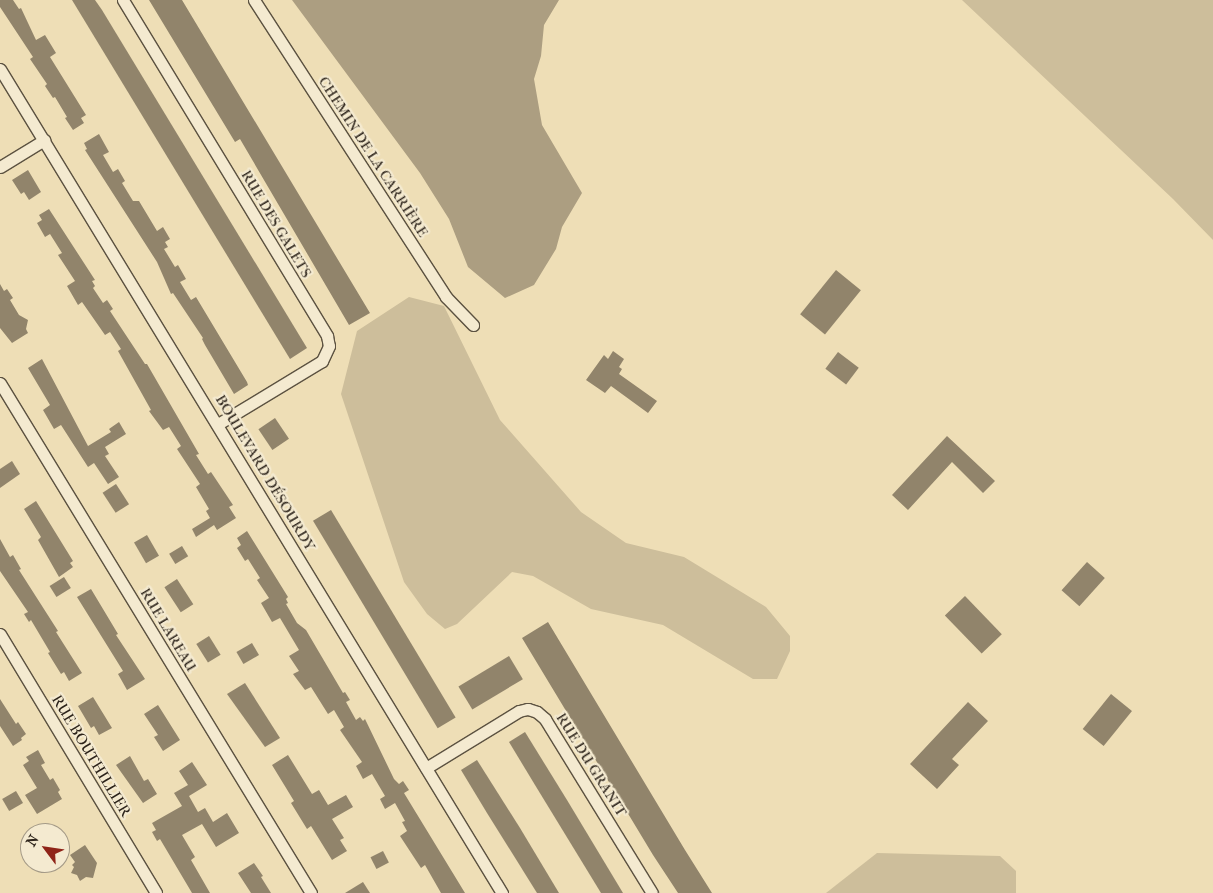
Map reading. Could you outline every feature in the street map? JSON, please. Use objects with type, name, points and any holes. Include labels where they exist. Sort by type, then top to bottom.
[{"type":"street","name":"RUE DES GALETS","points":[[123,0],[327,336],[329,346],[322,361],[218,424]]},
{"type":"street","name":"CHEMIN DE LA CARRIÈRE","points":[[254,0],[446,297],[473,325]]},
{"type":"street","name":"BOULEVARD DÉSOURDY","points":[[0,69],[502,893]]},
{"type":"street","points":[[0,167],[44,140]]},
{"type":"street","name":"RUE LAREAU","points":[[0,382],[311,893]]},
{"type":"street","name":"RUE BOUTHILLIER","points":[[0,634],[156,893]]},
{"type":"street","name":"RUE DU GRANIT","points":[[426,768],[519,711],[537,712],[545,719],[652,893]]},
{"type":"shaded area","points":[[292,0],[559,0],[544,25],[541,56],[534,79],[542,125],[582,193],[562,227],[556,249],[534,285],[505,298],[468,267],[449,219],[420,173]]},
{"type":"shaded area","points":[[962,0],[1213,0],[1213,240],[1173,199]]},
{"type":"shaded area","points":[[409,297],[444,306],[500,420],[581,512],[626,543],[684,557],[766,607],[790,636],[790,651],[777,679],[753,679],[663,625],[591,609],[533,576],[512,572],[457,624],[445,629],[427,614],[404,582],[341,394],[357,331]]},
{"type":"shaded area","points":[[877,853],[1000,856],[1016,871],[1016,893],[826,893]]},
{"type":"building","points":[[0,0],[13,0],[19,9],[21,8],[36,40],[45,35],[56,53],[50,57],[86,115],[81,118],[84,123],[73,130],[55,97],[53,98],[45,86],[47,84],[30,59],[33,57],[0,7]]},
{"type":"building","points":[[72,0],[95,0],[102,10],[307,348],[290,359]]},
{"type":"building","points":[[149,0],[182,0],[370,313],[349,325],[240,139],[235,142]]},
{"type":"building","points":[[99,134],[109,152],[103,155],[113,172],[118,169],[125,181],[122,183],[133,201],[139,201],[157,231],[163,227],[170,239],[165,242],[168,247],[164,249],[175,267],[178,265],[186,279],[180,282],[191,300],[196,297],[247,382],[248,385],[234,394],[205,345],[203,338],[173,293],[171,294],[157,262],[85,150],[87,149],[84,143]]},
{"type":"building","points":[[28,170],[41,192],[29,200],[24,192],[21,194],[12,180]]},
{"type":"building","points":[[49,209],[95,280],[92,281],[95,286],[93,288],[103,303],[107,300],[113,309],[110,311],[145,364],[147,364],[199,454],[196,455],[208,474],[211,472],[233,505],[229,507],[236,518],[217,530],[214,525],[196,537],[192,529],[210,518],[206,511],[209,509],[196,487],[200,484],[177,449],[181,446],[169,427],[163,430],[149,411],[151,410],[118,351],[121,349],[110,332],[105,335],[82,302],[78,305],[67,286],[75,281],[58,255],[62,253],[50,234],[45,237],[37,223],[42,220],[39,215]]},
{"type":"building","points":[[836,270],[861,290],[825,334],[800,314]]},
{"type":"building","points":[[0,284],[4,291],[7,289],[13,298],[10,300],[19,315],[28,320],[26,329],[28,333],[12,343],[0,328]]},
{"type":"building","points":[[613,351],[624,359],[619,367],[622,369],[619,374],[657,401],[648,413],[611,386],[605,393],[586,380],[604,355],[608,359]]},
{"type":"building","points":[[838,352],[859,368],[846,384],[825,369]]},
{"type":"building","points":[[42,359],[88,446],[111,432],[109,429],[119,422],[126,434],[105,447],[109,454],[105,456],[119,477],[108,484],[94,463],[88,467],[61,425],[54,429],[43,410],[50,405],[28,368]]},
{"type":"building","points":[[275,418],[289,439],[272,450],[258,429]]},
{"type":"building","points":[[947,436],[995,481],[983,493],[952,462],[908,510],[892,495]]},
{"type":"building","points":[[12,461],[20,474],[0,488],[0,469]]},
{"type":"building","points":[[116,484],[129,504],[116,513],[103,493]]},
{"type":"building","points":[[36,501],[73,561],[70,563],[73,567],[59,577],[38,540],[41,537],[24,509]]},
{"type":"building","points":[[331,510],[456,717],[438,728],[313,521]]},
{"type":"building","points":[[247,531],[288,597],[286,599],[288,603],[286,604],[297,623],[306,630],[343,693],[345,692],[350,700],[346,702],[356,720],[360,717],[363,721],[365,719],[394,779],[399,784],[403,781],[409,790],[404,793],[465,893],[441,893],[425,865],[421,868],[400,836],[407,831],[402,822],[405,821],[395,803],[385,809],[380,799],[385,796],[372,774],[363,779],[356,766],[362,762],[340,730],[344,727],[334,710],[328,714],[311,687],[305,690],[293,674],[299,671],[289,656],[299,650],[280,618],[272,622],[261,603],[269,598],[257,580],[260,578],[248,559],[245,561],[237,548],[241,545],[237,538]]},
{"type":"building","points":[[147,535],[159,556],[146,563],[134,542]]},
{"type":"building","points":[[0,539],[10,557],[13,555],[21,569],[19,570],[82,673],[69,681],[64,672],[61,674],[31,620],[29,622],[24,614],[28,612],[0,571]]},
{"type":"building","points":[[182,546],[188,556],[175,564],[169,554]]},
{"type":"building","points":[[1087,562],[1105,578],[1079,606],[1062,590]]},
{"type":"building","points":[[64,577],[71,588],[56,597],[50,586]]},
{"type":"building","points":[[177,579],[193,604],[181,612],[164,587]]},
{"type":"building","points":[[91,589],[118,634],[116,635],[145,679],[127,690],[118,674],[123,671],[77,597]]},
{"type":"building","points":[[965,596],[1002,634],[982,654],[945,615]]},
{"type":"building","points":[[548,622],[712,893],[678,893],[653,855],[522,638]]},
{"type":"building","points":[[209,636],[221,655],[208,663],[196,644]]},
{"type":"building","points":[[252,643],[259,655],[243,664],[236,652]]},
{"type":"building","points":[[509,656],[523,679],[472,710],[458,686]]},
{"type":"building","points":[[245,683],[280,738],[265,747],[227,694]]},
{"type":"building","points":[[1111,694],[1132,711],[1104,746],[1083,729]]},
{"type":"building","points":[[93,697],[112,728],[99,735],[94,726],[91,728],[78,706]]},
{"type":"building","points":[[0,699],[16,724],[18,722],[26,734],[21,738],[22,740],[13,746],[0,726]]},
{"type":"building","points":[[968,702],[988,721],[952,759],[959,765],[937,789],[910,764]]},
{"type":"building","points":[[158,705],[180,740],[163,751],[154,737],[158,735],[144,714]]},
{"type":"building","points":[[525,732],[623,893],[601,893],[535,785],[509,742]]},
{"type":"building","points":[[38,750],[45,763],[41,765],[50,780],[53,778],[60,790],[58,792],[62,799],[37,814],[25,795],[37,788],[23,765],[29,761],[26,757]]},
{"type":"building","points":[[288,755],[312,794],[319,790],[328,805],[346,795],[353,807],[332,819],[344,838],[340,840],[347,851],[332,860],[311,826],[307,829],[291,803],[294,801],[272,765]]},
{"type":"building","points":[[130,756],[144,781],[148,779],[157,794],[143,803],[116,765]]},
{"type":"building","points":[[477,760],[559,893],[537,893],[487,813],[461,770]]},
{"type":"building","points":[[192,762],[207,785],[189,796],[198,812],[205,808],[213,822],[227,813],[239,833],[216,847],[202,824],[182,835],[195,857],[191,860],[210,893],[192,893],[160,839],[157,841],[152,832],[156,830],[152,823],[182,806],[174,793],[188,785],[179,771]]},
{"type":"building","points":[[16,791],[23,803],[9,811],[2,799]]},
{"type":"building","points":[[85,845],[97,863],[93,878],[86,877],[80,881],[77,875],[71,873],[74,867],[72,865],[75,862],[70,855]]},
{"type":"building","points":[[383,851],[389,863],[376,869],[371,857]]},
{"type":"building","points":[[254,863],[271,893],[251,893],[238,873]]},
{"type":"building","points":[[363,882],[370,893],[345,893]]}]
